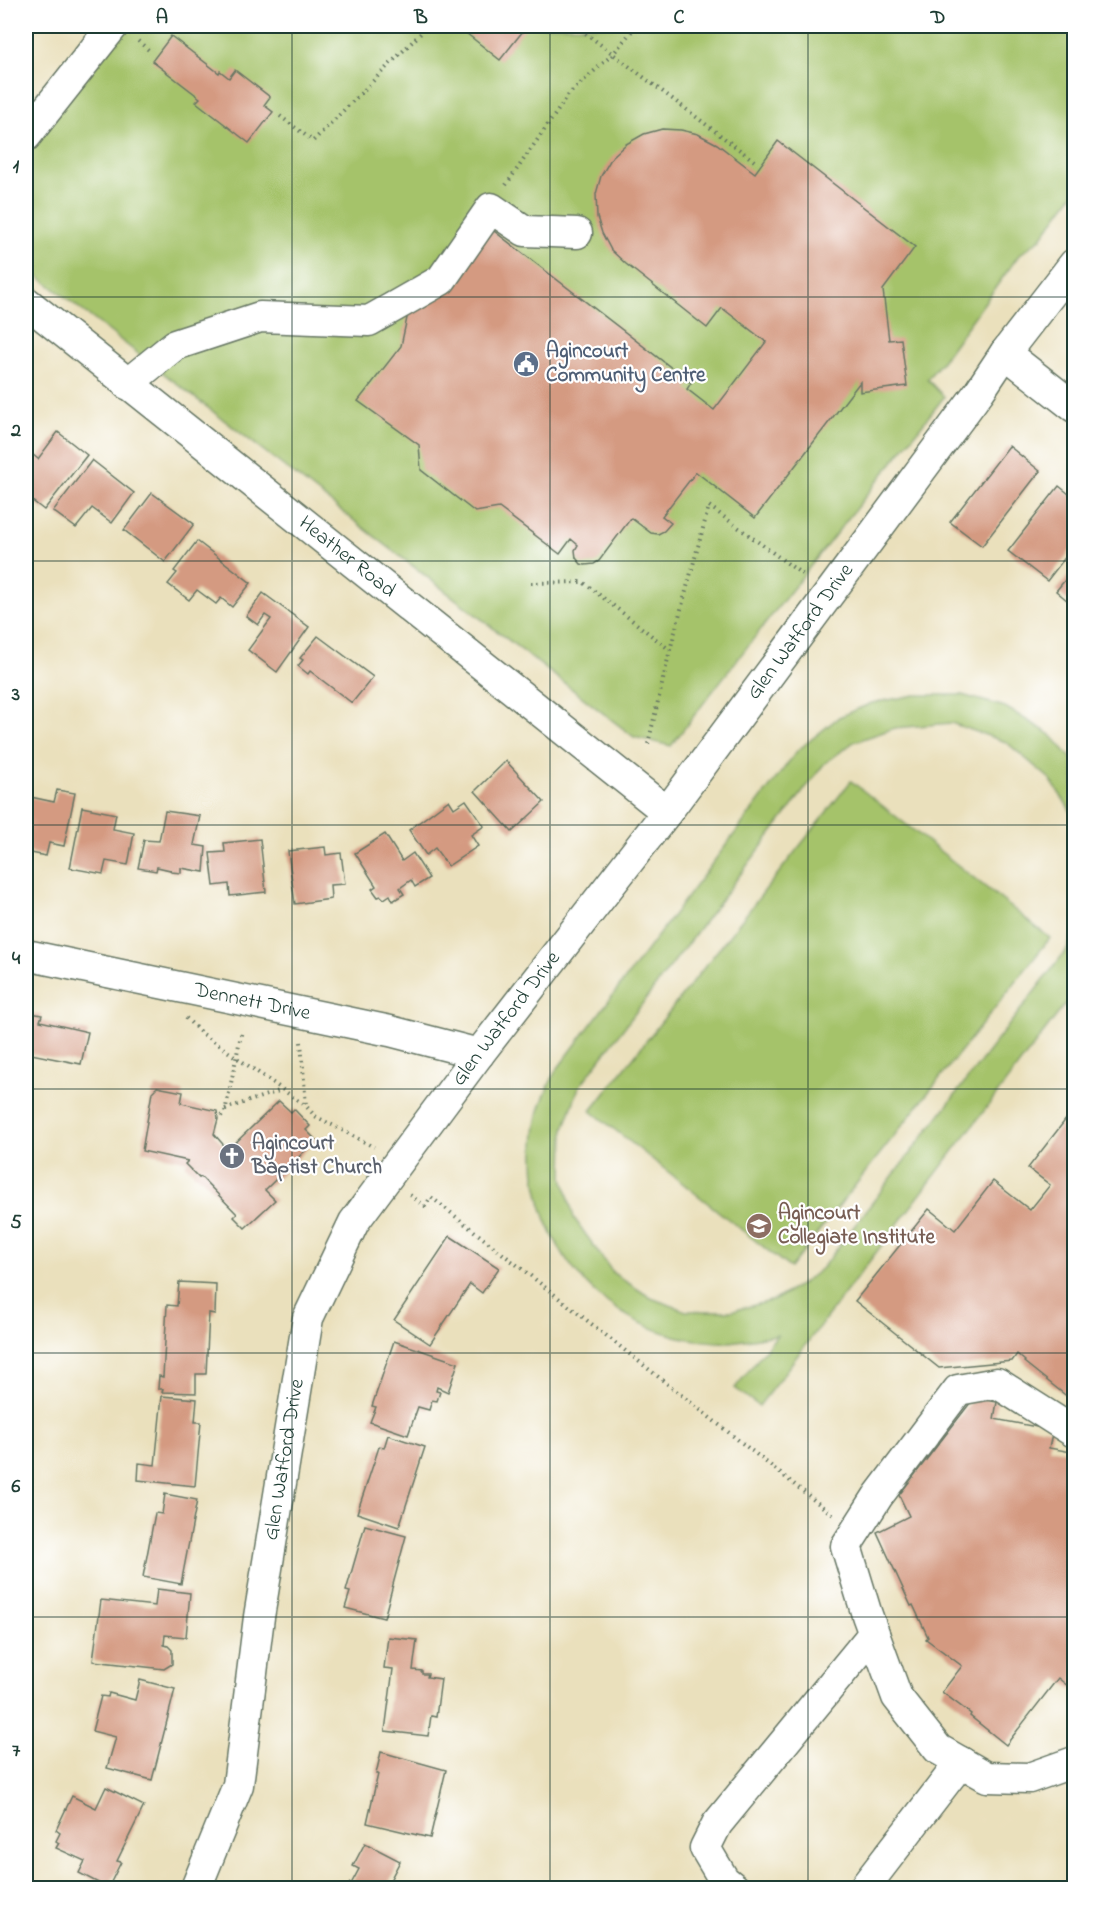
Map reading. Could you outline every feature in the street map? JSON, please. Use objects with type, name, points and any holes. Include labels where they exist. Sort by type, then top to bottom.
[{"type":"street","points":[[26,136],[112,26]]},
{"type":"street","points":[[127,384],[175,345],[260,317],[369,321],[441,280],[491,208],[525,231],[577,233]]},
{"type":"street","name":"Glen Watford Drive","points":[[196,1888],[238,1785],[259,1617],[308,1318],[354,1222],[479,1054],[667,812],[979,392],[1005,353],[1074,264]]},
{"type":"street","name":"Heather Road","points":[[26,303],[667,812]]},
{"type":"street","points":[[1005,353],[1074,407]]},
{"type":"street","name":"Dennett Drive","points":[[26,955],[390,1031],[479,1054]]},
{"type":"street","points":[[1074,1432],[997,1383],[958,1390],[878,1496],[846,1546],[897,1697],[938,1749],[987,1777],[1029,1778],[1074,1762]]},
{"type":"street","points":[[734,1888],[723,1880],[705,1848],[717,1824],[874,1633]]},
{"type":"street","points":[[864,1888],[961,1762]]},
{"type":"path","points":[[280,116],[313,141],[429,26]]},
{"type":"path","points":[[576,26],[757,163]]},
{"type":"path","points":[[491,208],[570,93],[613,54],[636,26]]},
{"type":"path","points":[[648,744],[670,650],[710,506],[828,594]]},
{"type":"path","points":[[531,583],[583,582],[670,650]]},
{"type":"path","points":[[186,1018],[200,1032],[306,1106],[315,1116],[374,1147]]},
{"type":"path","points":[[220,1116],[225,1112],[242,1030]]},
{"type":"path","points":[[301,1041],[306,1106]]},
{"type":"path","points":[[225,1109],[282,1090]]},
{"type":"path","points":[[381,1184],[408,1194],[425,1206],[431,1197],[854,1532]]},
{"type":"green space","points":[[107,26],[1074,26],[1074,193],[1040,239],[1019,255],[927,379],[944,397],[671,746],[634,737],[26,267],[26,133]]},
{"type":"green space","points":[[915,695],[962,695],[1005,707],[1050,734],[1074,761],[1074,816],[1050,779],[1006,742],[951,723],[895,728],[854,742],[824,764],[579,1087],[564,1129],[563,1177],[574,1218],[613,1273],[651,1298],[686,1311],[731,1311],[775,1300],[822,1268],[1068,948],[1074,928],[1074,993],[759,1406],[735,1388],[777,1335],[722,1342],[672,1335],[638,1322],[608,1303],[582,1279],[562,1252],[546,1221],[537,1187],[534,1151],[538,1115],[555,1072],[797,751],[839,717],[872,703]]},
{"type":"green space","points":[[851,781],[1050,938],[790,1268],[591,1111]]},
{"type":"building","points":[[472,26],[527,26],[500,60],[466,33]]},
{"type":"building","points":[[171,36],[219,73],[220,71],[229,78],[235,70],[270,97],[264,105],[273,112],[249,143],[196,102],[200,98],[152,61]]},
{"type":"building","name":"Agincourt Community Centre","points":[[662,129],[698,134],[717,144],[755,173],[778,141],[915,247],[883,290],[889,340],[901,339],[907,386],[860,392],[860,382],[755,518],[696,472],[662,516],[671,523],[664,531],[658,534],[651,533],[631,518],[599,561],[585,565],[576,558],[575,550],[578,545],[571,539],[560,554],[499,508],[475,512],[421,470],[419,445],[358,401],[401,346],[410,304],[490,228],[691,383],[687,389],[714,410],[766,342],[722,308],[707,328],[611,250],[597,217],[596,194],[601,176],[612,157],[626,144],[644,134]]},
{"type":"building","points":[[58,432],[87,455],[44,510],[26,496],[26,449],[38,459]]},
{"type":"building","points":[[1009,446],[1040,471],[982,546],[950,522]]},
{"type":"building","points":[[92,460],[134,493],[112,523],[92,508],[76,528],[53,511]]},
{"type":"building","points":[[1059,486],[1074,498],[1074,546],[1047,581],[1008,551]]},
{"type":"building","points":[[152,493],[194,524],[165,562],[124,530]]},
{"type":"building","points":[[197,541],[251,583],[232,607],[221,598],[216,604],[197,590],[189,600],[168,584],[177,573],[174,571]]},
{"type":"building","points":[[1074,569],[1074,606],[1056,591]]},
{"type":"building","points":[[263,593],[309,627],[277,672],[248,650],[271,619],[265,615],[258,625],[246,616]]},
{"type":"building","points":[[318,636],[373,677],[352,703],[310,671],[308,674],[298,666],[303,660],[300,658]]},
{"type":"building","points":[[506,761],[544,802],[512,832],[475,791]]},
{"type":"building","points":[[57,790],[75,793],[64,846],[49,843],[46,856],[26,852],[26,796],[54,802]]},
{"type":"building","points":[[449,800],[454,808],[466,800],[484,826],[471,835],[478,846],[448,866],[435,848],[426,855],[409,830]]},
{"type":"building","points":[[82,807],[116,814],[113,829],[134,833],[128,865],[106,861],[103,874],[70,868]]},
{"type":"building","points":[[165,811],[200,816],[194,845],[206,847],[204,872],[181,868],[181,873],[157,867],[156,871],[138,868],[144,840],[159,841]]},
{"type":"building","points":[[385,834],[402,861],[413,853],[429,878],[415,887],[411,880],[400,888],[404,894],[393,901],[390,895],[384,899],[381,896],[378,897],[372,889],[376,886],[355,853]]},
{"type":"building","points":[[260,839],[266,892],[230,896],[229,884],[214,886],[210,853],[225,852],[224,843]]},
{"type":"building","points":[[325,847],[326,855],[341,853],[345,884],[330,885],[331,899],[295,904],[288,851]]},
{"type":"building","points":[[26,1012],[42,1015],[40,1021],[88,1032],[81,1064],[26,1053]]},
{"type":"building","name":"Agincourt Baptist Church","points":[[157,1087],[183,1092],[181,1103],[217,1111],[218,1119],[214,1134],[228,1150],[279,1101],[291,1112],[294,1109],[310,1126],[306,1130],[316,1140],[265,1190],[275,1200],[245,1228],[234,1217],[237,1214],[185,1164],[188,1161],[142,1151],[152,1092]]},
{"type":"building","points":[[1074,1109],[1074,1402],[1017,1354],[1012,1361],[939,1368],[855,1301],[929,1209],[955,1230],[993,1181],[1030,1210],[1050,1185],[1028,1168]]},
{"type":"building","points":[[450,1236],[499,1268],[482,1293],[470,1284],[430,1344],[394,1320]]},
{"type":"building","points":[[179,1282],[216,1284],[215,1314],[209,1313],[206,1374],[196,1374],[196,1393],[162,1392],[163,1389],[158,1389],[159,1376],[163,1377],[167,1305],[177,1306]]},
{"type":"building","points":[[394,1341],[458,1363],[448,1392],[437,1387],[436,1391],[440,1392],[437,1401],[432,1400],[429,1410],[418,1407],[408,1435],[370,1422],[376,1407],[372,1406]]},
{"type":"building","points":[[162,1396],[197,1399],[195,1422],[201,1422],[195,1486],[138,1480],[139,1463],[155,1465]]},
{"type":"building","points":[[974,1398],[997,1402],[994,1419],[1053,1430],[1049,1448],[1074,1451],[1074,1691],[1058,1678],[1006,1745],[942,1692],[962,1666],[926,1639],[928,1637],[877,1532],[909,1516],[899,1495]]},
{"type":"building","points":[[388,1435],[425,1447],[399,1527],[357,1513],[379,1447],[384,1448]]},
{"type":"building","points":[[165,1494],[197,1500],[181,1584],[143,1577],[155,1513],[162,1514]]},
{"type":"building","points":[[365,1525],[406,1536],[384,1618],[345,1608],[350,1592],[346,1591]]},
{"type":"building","points":[[157,1589],[190,1593],[186,1637],[165,1635],[164,1645],[172,1650],[172,1664],[164,1669],[93,1661],[101,1600],[155,1606]]},
{"type":"building","points":[[388,1637],[417,1640],[413,1670],[428,1674],[427,1677],[441,1679],[436,1717],[431,1716],[428,1736],[385,1731],[393,1669],[384,1668]]},
{"type":"building","points":[[140,1680],[175,1689],[152,1780],[107,1768],[116,1737],[92,1731],[101,1696],[108,1697],[109,1693],[135,1700]]},
{"type":"building","points":[[381,1752],[446,1770],[430,1838],[367,1823]]},
{"type":"building","points":[[106,1787],[144,1806],[117,1861],[121,1862],[108,1888],[79,1873],[85,1861],[56,1848],[59,1843],[56,1841],[60,1833],[56,1830],[72,1796],[96,1808]]},
{"type":"building","points":[[365,1843],[400,1861],[386,1888],[347,1888],[359,1869],[353,1866]]},
{"type":"place","name":"Agincourt Community Centre","points":[[526,364]]},
{"type":"place","name":"Agincourt Baptist Church","points":[[232,1156]]},
{"type":"place","name":"Agincourt Collegiate Institute","points":[[759,1226]]}]
